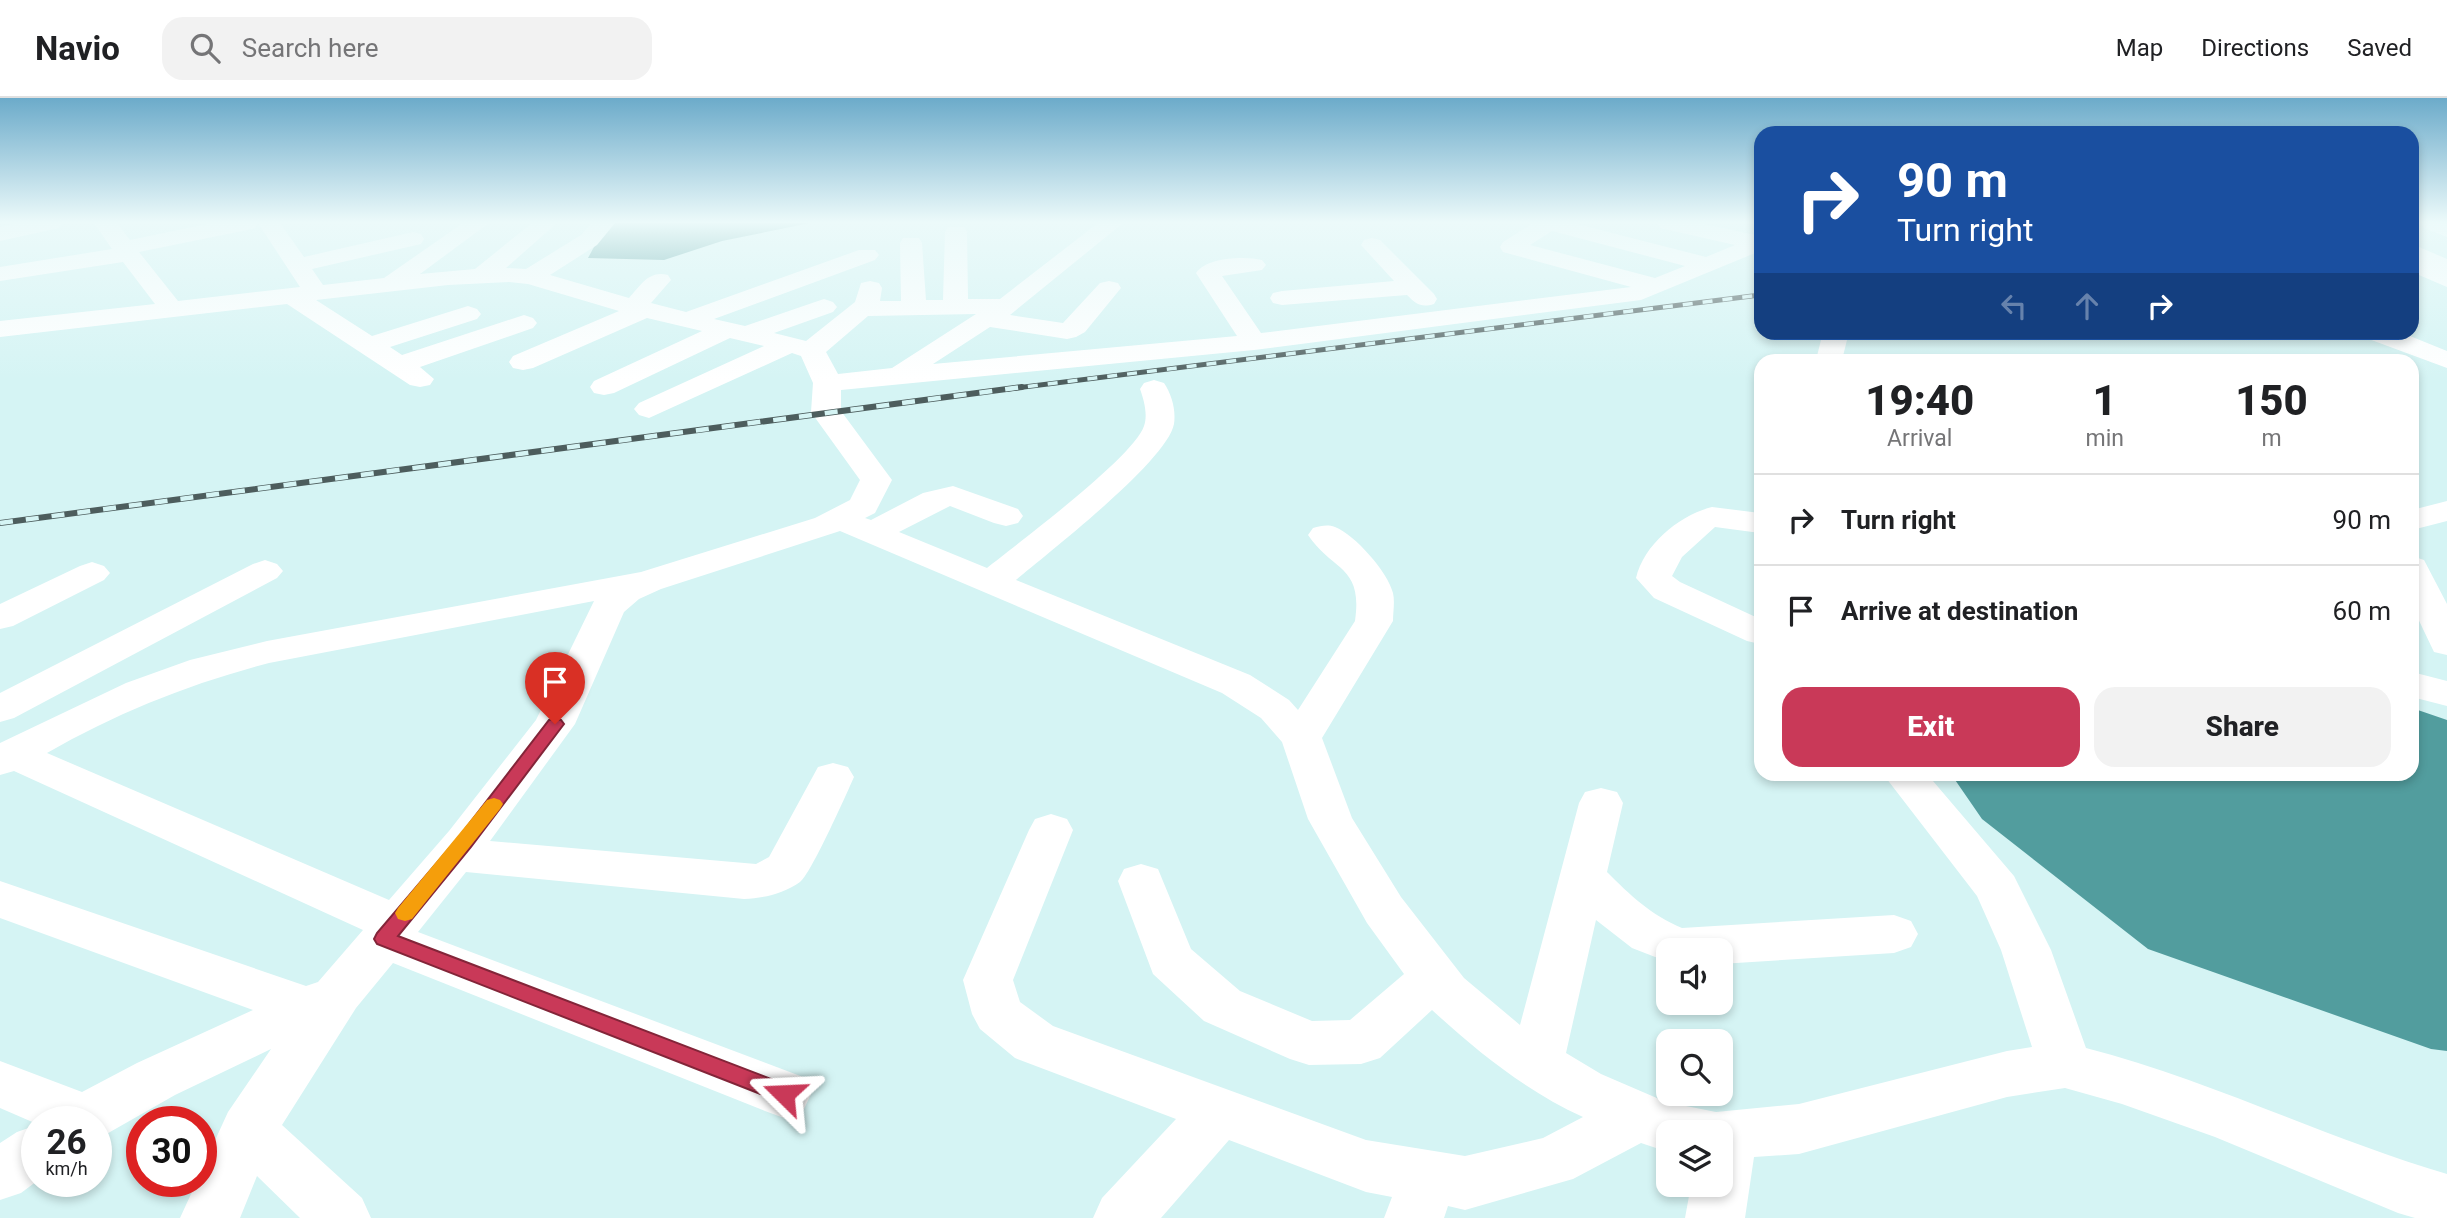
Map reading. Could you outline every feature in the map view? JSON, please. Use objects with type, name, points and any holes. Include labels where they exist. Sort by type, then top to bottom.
[{"type":"main road","points":[[145,275],[173,311]]},
{"type":"main road","points":[[297,275],[303,286],[370,309],[464,280],[471,275]]},
{"type":"main road","points":[[0,329],[69,303],[173,311],[303,286],[328,275]]},
{"type":"main road","points":[[370,309],[412,275]]},
{"type":"main road","points":[[524,284],[537,275]]},
{"type":"main road","points":[[566,375],[767,275]]},
{"type":"main road","points":[[525,340],[679,319],[810,275]]},
{"type":"main road","points":[[679,319],[641,403],[801,347],[862,309],[870,294],[869,275]]},
{"type":"main road","points":[[912,275],[914,308]]},
{"type":"main road","points":[[955,275],[955,308]]},
{"type":"main road","points":[[898,375],[996,313],[1045,275]]},
{"type":"main road","points":[[1210,275],[1254,342]]},
{"type":"main road","points":[[1401,275],[1445,317]]},
{"type":"main road","points":[[1617,275],[1661,287]]},
{"type":"main road","points":[[827,383],[1254,342],[1641,293],[1687,275]]},
{"type":"main road","points":[[464,280],[524,284],[801,347],[820,363],[827,383],[826,412],[876,480],[855,526]]},
{"type":"main road","points":[[464,280],[525,340]]},
{"type":"main road","points":[[660,280],[679,319]]},
{"type":"main road","points":[[0,289],[46,282],[64,283],[69,303]]},
{"type":"main road","points":[[303,286],[370,309]]},
{"type":"main road","points":[[1282,298],[1412,287]]},
{"type":"main road","points":[[862,309],[955,308],[996,313],[1067,331],[1076,326],[1109,288]]},
{"type":"main road","points":[[370,345],[493,306]]},
{"type":"main road","points":[[370,345],[409,372],[525,340],[679,319],[824,307]]},
{"type":"main road","points":[[370,309],[370,345]]},
{"type":"main road","points":[[604,387],[679,319]]},
{"type":"main road","points":[[2396,340],[2447,360]]},
{"type":"main road","points":[[992,582],[1139,458],[1159,426],[1160,403],[1154,389]]},
{"type":"main road","points":[[14,745],[204,668],[267,652],[648,580],[827,525],[855,526],[953,496],[1006,516]]},
{"type":"main road","points":[[2419,518],[2447,511]]},
{"type":"main road","points":[[1754,522],[1728,517],[1706,518],[1694,523],[1656,566],[1654,578],[1667,590],[1754,630]]},
{"type":"main road","points":[[855,526],[1236,684],[1275,709],[1301,738],[1330,819],[1384,910],[1446,992],[1501,1040],[1537,1063],[1582,1091],[1656,1123]]},
{"type":"main road","points":[[1301,738],[1374,621],[1378,601],[1370,577],[1325,535]]},
{"type":"main road","points":[[0,709],[265,571]]},
{"type":"main road","points":[[0,618],[92,573]]},
{"type":"main road","points":[[210,1218],[248,1130],[323,1001],[390,931],[455,854],[555,724],[608,607],[626,591],[648,580]]},
{"type":"main road","points":[[2419,582],[2447,644]]},
{"type":"main road","points":[[2419,686],[2447,694]]},
{"type":"main road","points":[[14,745],[390,931],[784,1094]]},
{"type":"main road","points":[[455,854],[744,882],[763,881],[786,869],[833,777]]},
{"type":"main road","points":[[1909,781],[1997,888],[2025,950],[2064,1065]]},
{"type":"main road","points":[[1537,1063],[1601,803]]},
{"type":"main road","points":[[1051,830],[988,980],[998,1014],[1034,1042],[1366,1167],[1421,1197],[1553,1161],[1639,1116]]},
{"type":"main road","points":[[1583,876],[1632,926],[1652,938],[1682,947],[1894,934]]},
{"type":"main road","points":[[1141,881],[1171,960],[1222,1006],[1309,1043],[1361,1042],[1435,977]]},
{"type":"main road","points":[[0,899],[323,1001]]},
{"type":"main road","points":[[107,1106],[156,1079],[323,1001]]},
{"type":"main road","points":[[1733,1133],[1799,1129],[2007,1074],[2064,1065],[2125,1081],[2223,1115],[2398,1186],[2447,1201]]},
{"type":"main road","points":[[0,1084],[50,1106]]},
{"type":"main road","points":[[1123,1218],[1219,1112]]},
{"type":"main road","points":[[248,1130],[341,1218]]},
{"type":"main road","points":[[0,1174],[21,1160]]},
{"type":"main road","points":[[1716,1197],[1716,1218]]},
{"type":"water","points":[[2419,710],[2447,720],[2447,1051],[2431,1049],[2148,949],[1982,819],[1956,781],[2419,781]]},
{"type":"railway","points":[[1008,389],[1754,296]]},
{"type":"railway","points":[[0,523],[1022,387]]},
{"type":"slow traffic","points":[[405,913],[494,804]]},
{"type":"route","points":[[555,724],[465,842],[384,939],[784,1094]]}]
